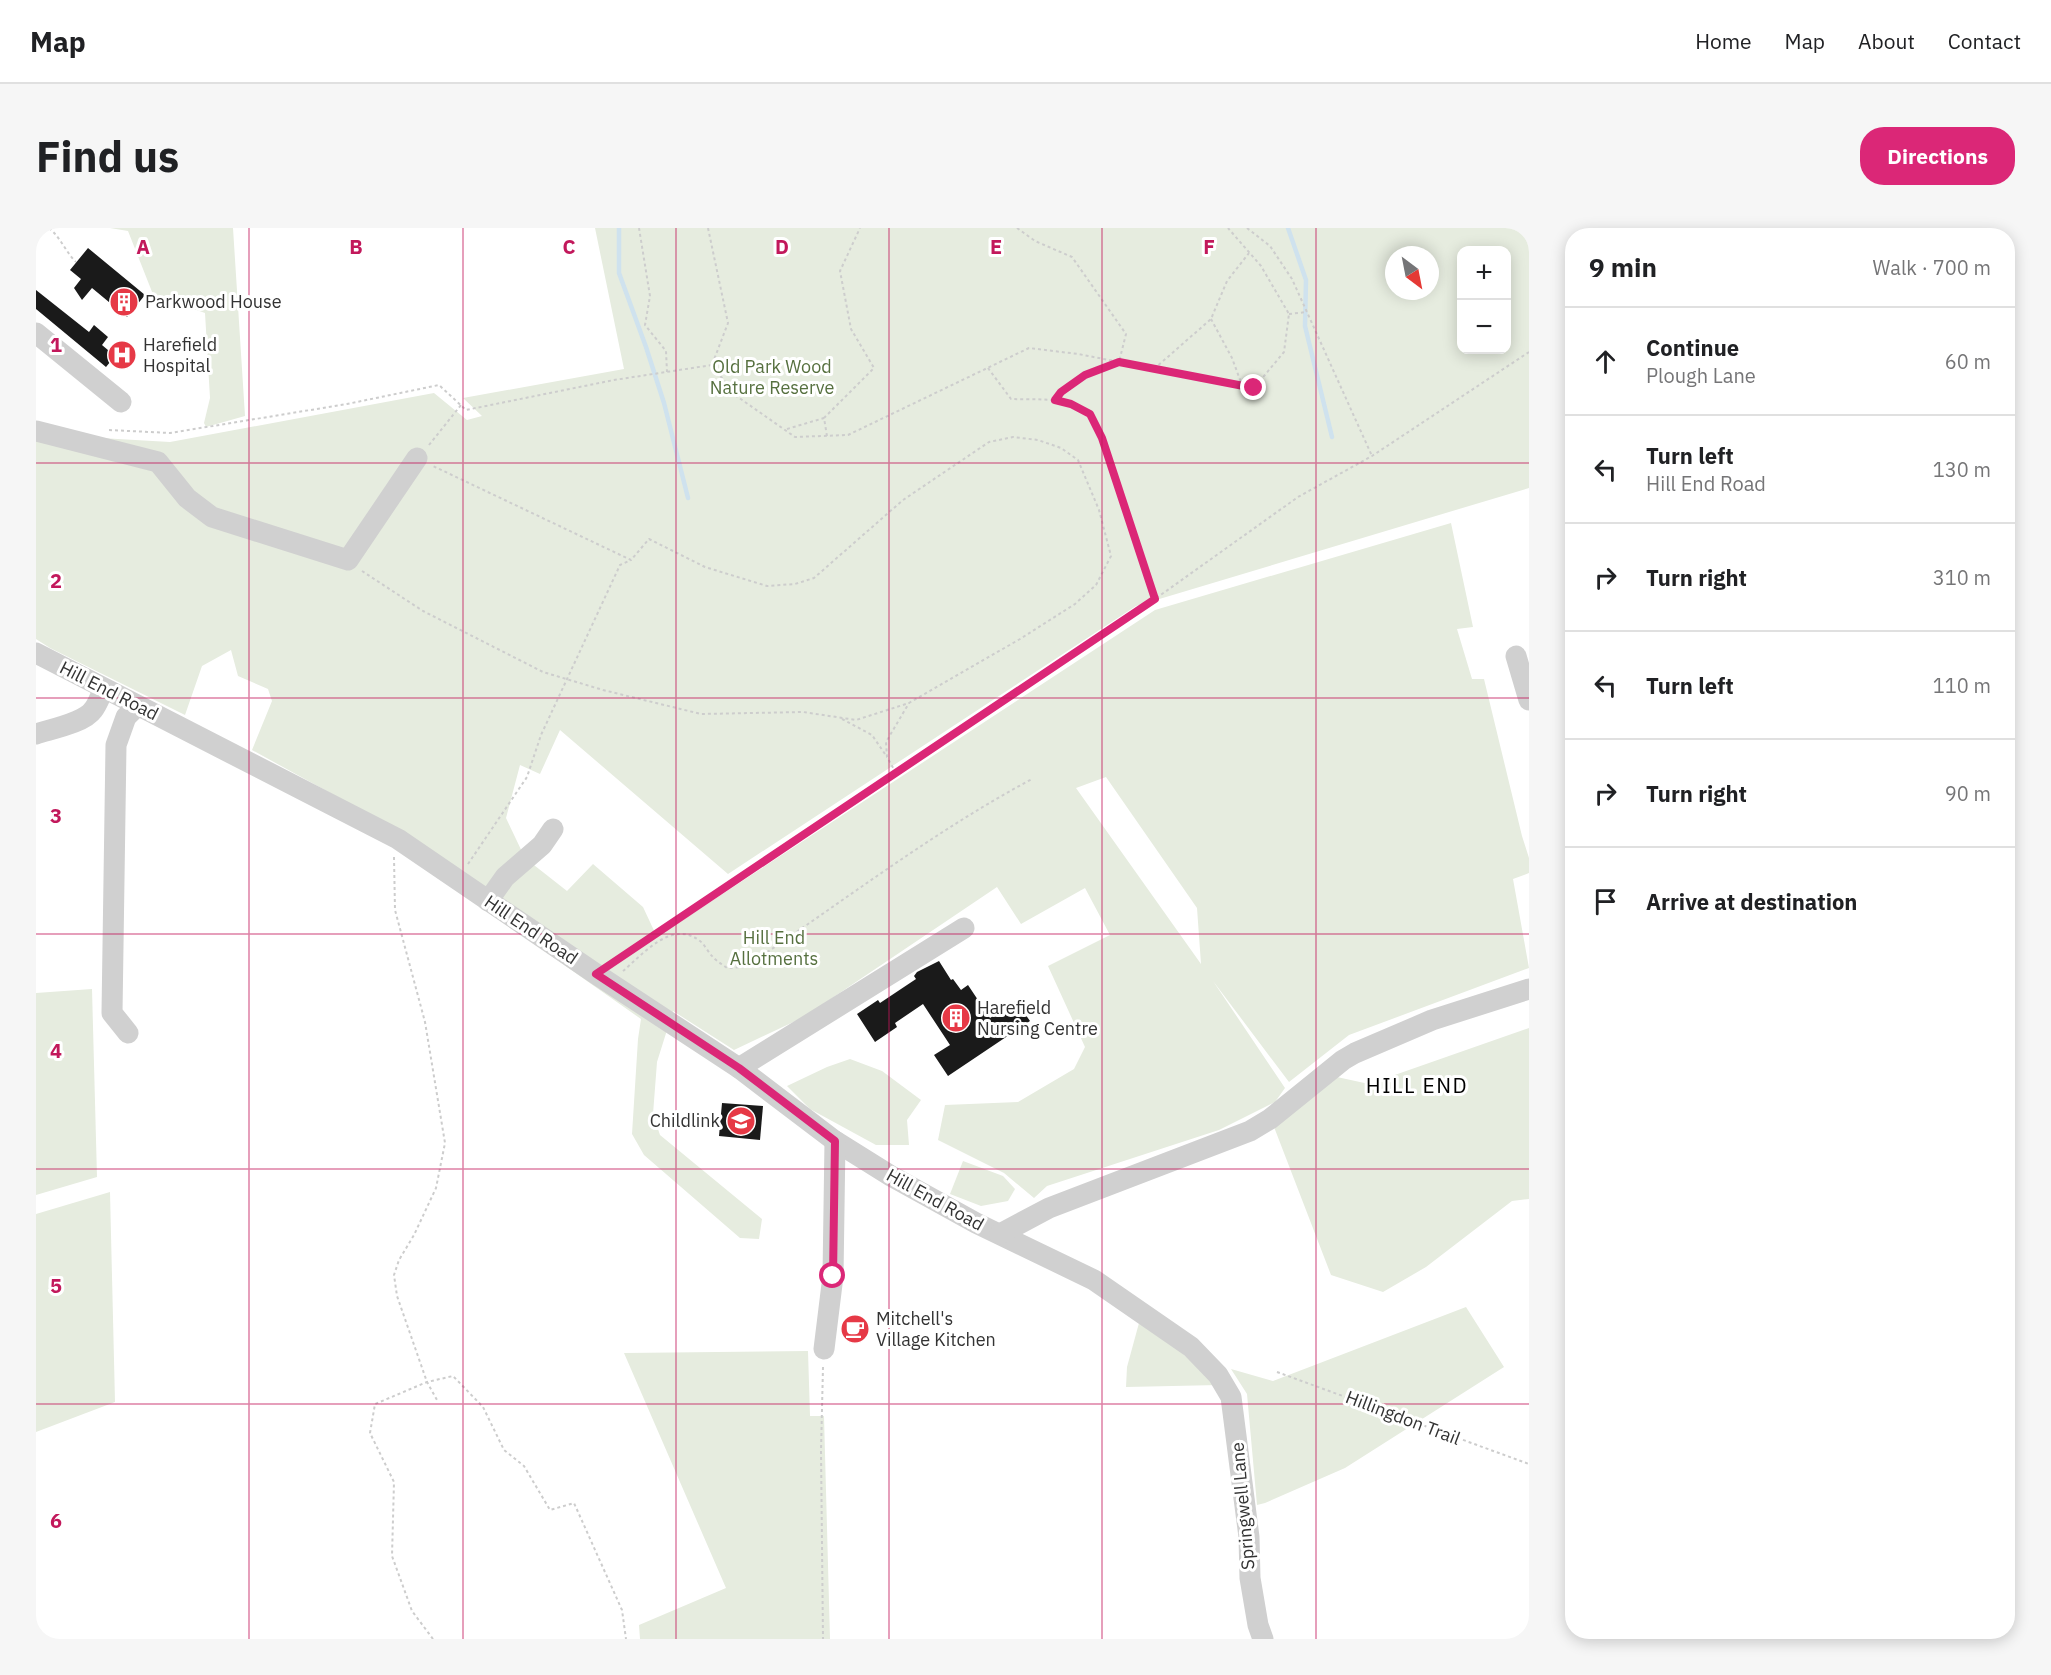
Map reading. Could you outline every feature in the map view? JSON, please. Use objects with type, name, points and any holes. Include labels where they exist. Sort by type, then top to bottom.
[{"type":"street","points":[[36,333],[122,402]]},
{"type":"street","points":[[36,431],[158,462],[187,498],[212,517],[348,560],[417,458]]},
{"type":"street","name":"Hill End Road","points":[[36,653],[398,839],[739,1068],[835,1141],[891,1176],[1000,1234],[1094,1280],[1191,1347],[1218,1375]]},
{"type":"street","points":[[1516,656],[1529,700]]},
{"type":"street","points":[[36,734],[88,715],[104,689]]},
{"type":"street","points":[[128,1033],[112,1013],[116,745],[126,717],[137,706]]},
{"type":"street","points":[[488,901],[505,877],[542,845],[553,829]]},
{"type":"street","points":[[739,1068],[964,928]]},
{"type":"street","points":[[1000,1234],[1049,1208],[1250,1131],[1270,1119],[1343,1060],[1355,1053],[1432,1020],[1529,988]]},
{"type":"street","points":[[824,1349],[833,1276],[835,1141]]},
{"type":"street","name":"Springwell Lane","points":[[1218,1375],[1230,1397],[1232,1408],[1249,1537],[1250,1578],[1258,1625],[1263,1639]]},
{"type":"path","points":[[49,228],[60,237],[68,254],[76,262]]},
{"type":"path","points":[[639,228],[650,296],[645,325],[666,351],[667,372]]},
{"type":"path","points":[[708,228],[728,323],[712,365]]},
{"type":"path","points":[[785,430],[824,418],[874,368],[851,329],[840,271],[860,228]]},
{"type":"path","points":[[1017,228],[1035,241],[1072,258],[1126,334],[1119,362]]},
{"type":"path","points":[[712,365],[735,395],[795,437],[848,435],[1029,348],[1078,354],[1254,388],[1284,352],[1289,314],[1261,266],[1228,228]]},
{"type":"path","points":[[1247,228],[1270,246],[1292,279],[1372,456]]},
{"type":"path","points":[[1154,369],[1211,319],[1227,281],[1249,253]]},
{"type":"path","points":[[1289,314],[1307,312]]},
{"type":"path","points":[[1211,319],[1232,358],[1242,386]]},
{"type":"path","points":[[603,978],[896,773],[1155,599],[1298,497],[1372,456],[1529,352]]},
{"type":"path","points":[[1055,400],[1061,392],[1085,375],[1119,362]]},
{"type":"path","points":[[105,430],[170,433],[347,404],[439,385],[466,410],[615,380],[712,365]]},
{"type":"path","points":[[988,368],[1011,399],[1055,400],[1071,404],[1090,414],[1102,438],[1155,599]]},
{"type":"path","points":[[461,405],[417,458],[631,560]]},
{"type":"path","points":[[824,418],[827,436]]},
{"type":"path","points":[[348,560],[372,579],[423,611],[543,672],[567,680],[701,714],[803,712],[856,720],[909,703],[1075,604],[1096,585],[1111,556],[1099,510],[1078,460],[1061,448],[1038,440],[1013,437],[989,442],[903,500],[814,578],[795,584],[767,586],[705,567],[649,539],[631,560],[620,565],[567,680],[541,735],[527,777],[458,880]]},
{"type":"path","points":[[887,757],[886,742],[909,703]]},
{"type":"path","points":[[840,717],[872,735],[896,773]]},
{"type":"path","points":[[603,978],[671,934],[685,934],[700,942],[727,968],[745,968],[897,862],[1032,779]]},
{"type":"path","points":[[398,839],[393,863],[395,910],[425,1022],[445,1143],[436,1188],[414,1235],[399,1260],[394,1275],[397,1296],[427,1382],[437,1400]]},
{"type":"path","points":[[824,1349],[820,1451],[824,1639]]},
{"type":"path","name":"Hillingdon Trail","points":[[1277,1372],[1529,1464]]},
{"type":"path","points":[[433,1639],[412,1611],[392,1556],[394,1482],[370,1433],[375,1404],[427,1382],[453,1376],[483,1407],[504,1450],[524,1466],[550,1510],[574,1503],[622,1610],[626,1639]]},
{"type":"green space","points":[[110,228],[233,228],[245,416],[206,427],[204,423],[210,398],[205,313],[171,301],[158,307],[128,231]]},
{"type":"green space","points":[[595,228],[1529,228],[1529,488],[1136,606],[728,874],[560,730],[540,774],[520,765],[506,818],[525,858],[567,891],[593,864],[643,907],[657,937],[1155,610],[1451,523],[1473,627],[1457,629],[1472,679],[1484,679],[1529,858],[1529,873],[1513,879],[1529,968],[1349,1035],[1289,1082],[1213,981],[1285,1088],[1275,1102],[1219,1130],[1047,1186],[1034,1198],[1004,1173],[938,1140],[945,1105],[1018,1102],[1074,1069],[1085,1047],[1048,966],[1110,935],[1085,888],[1021,924],[997,887],[804,1017],[734,1050],[673,1011],[657,1062],[653,1114],[660,1135],[762,1219],[759,1239],[740,1238],[644,1155],[632,1134],[641,1019],[409,856],[385,823],[252,750],[272,701],[268,689],[238,676],[231,650],[202,666],[185,715],[36,639],[36,429],[66,436],[170,442],[434,393],[467,420],[482,416],[463,398],[624,369]],"holes":[[[1106,777],[1197,908],[1201,964],[1076,788]]]},
{"type":"green space","points":[[92,989],[97,1177],[36,1195],[36,993]]},
{"type":"green space","points":[[1529,1028],[1529,1199],[1512,1201],[1426,1267],[1383,1292],[1331,1275],[1274,1127],[1337,1077],[1369,1084]]},
{"type":"green space","points":[[850,1059],[882,1071],[921,1100],[907,1120],[909,1145],[876,1145],[810,1109],[787,1086]]},
{"type":"green space","points":[[963,1161],[1003,1176],[1015,1189],[1008,1201],[981,1206],[950,1194]]},
{"type":"green space","points":[[110,1192],[115,1402],[36,1432],[36,1214]]},
{"type":"green space","points":[[1466,1307],[1504,1367],[1345,1468],[1257,1505],[1247,1394],[1231,1369],[1273,1381]]},
{"type":"green space","points":[[1139,1323],[1159,1333],[1219,1385],[1126,1387],[1127,1367]]},
{"type":"green space","points":[[808,1351],[810,1416],[824,1416],[830,1639],[640,1639],[639,1625],[726,1588],[624,1353]]},
{"type":"building","points":[[88,248],[145,295],[127,317],[92,288],[82,300],[74,288],[81,279],[70,270]]},
{"type":"building","points":[[36,290],[89,332],[94,325],[108,337],[102,345],[115,356],[106,367],[36,309]]},
{"type":"building","name":"Harefield Nursing Centre","points":[[939,961],[951,980],[953,979],[961,990],[968,985],[990,1018],[1016,1001],[1030,1021],[948,1076],[934,1055],[950,1045],[923,1004],[895,1023],[897,1027],[875,1042],[857,1014],[878,1000],[880,1003],[916,979],[914,976],[917,972]]},
{"type":"building","name":"Childlink","points":[[722,1103],[763,1106],[760,1140],[719,1136]]},
{"type":"waterway","points":[[619,228],[619,273],[664,403],[688,498]]},
{"type":"waterway","points":[[1288,228],[1306,280],[1305,326],[1332,437]]},
{"type":"place","name":"Parkwood House","points":[[124,302]]},
{"type":"place","name":"Harefield Hospital","points":[[122,355]]},
{"type":"place","name":"Harefield Nursing Centre","points":[[956,1018]]},
{"type":"place","name":"Childlink","points":[[741,1121]]},
{"type":"place","name":"Mitchell's Village Kitchen","points":[[855,1329]]},
{"type":"district","name":"HILL END","points":[[1417,1086]]},
{"type":"route","points":[[833,1276],[835,1141],[739,1068],[596,974],[1155,599],[1102,438],[1090,414],[1071,404],[1055,400],[1061,392],[1085,375],[1119,362],[1254,388]]},
{"type":"park label","name":"Old Park Wood Nature Reserve","points":[[772,377]]},
{"type":"park label","name":"Hill End Allotments","points":[[774,948]]}]
